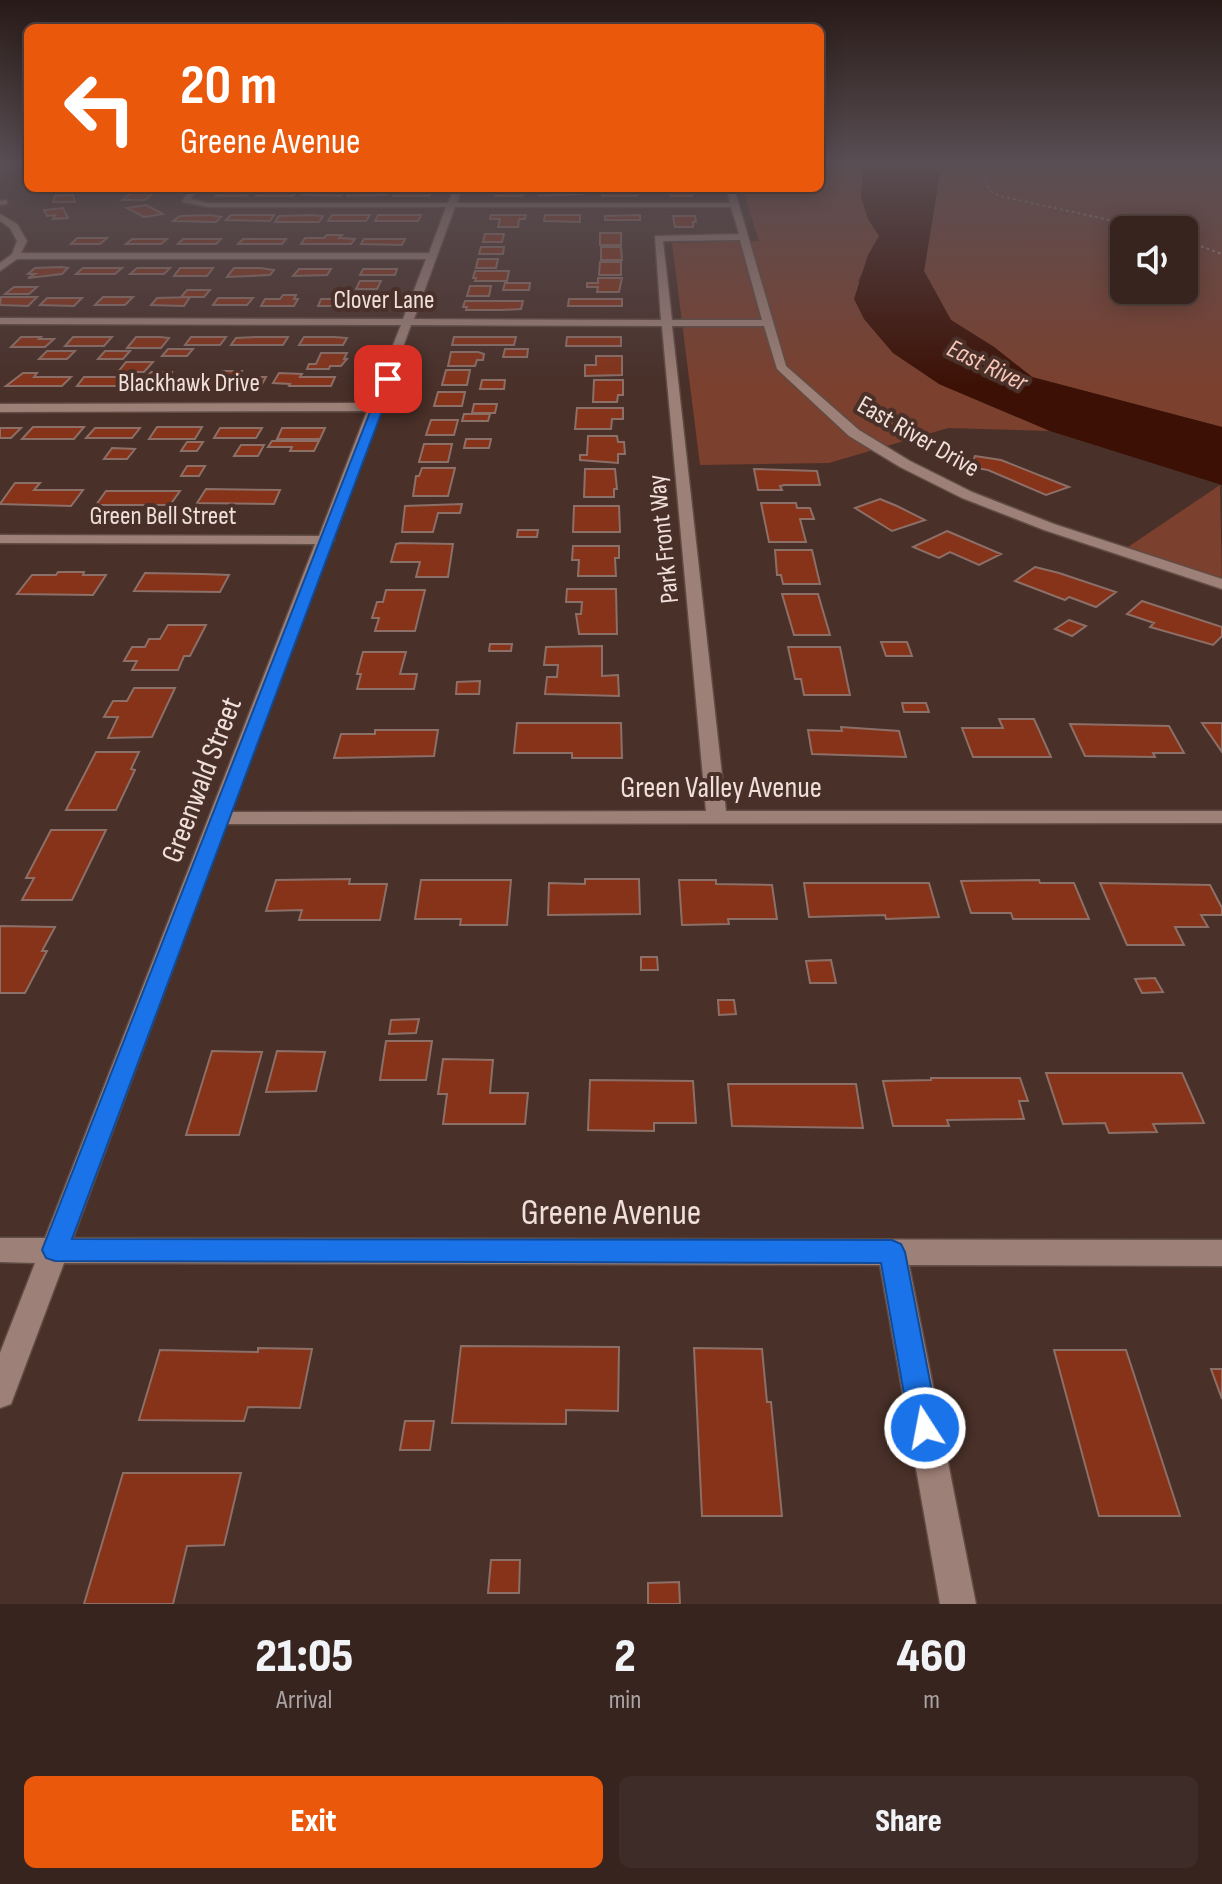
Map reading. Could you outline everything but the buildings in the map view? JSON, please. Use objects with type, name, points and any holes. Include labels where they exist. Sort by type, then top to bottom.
[{"type":"street","points":[[0,268],[21,248],[22,239]]},
{"type":"street","name":"Greenwald Street","points":[[0,1393],[440,239]]},
{"type":"street","name":"Park Front Way","points":[[658,239],[717,818]]},
{"type":"street","name":"East River Drive","points":[[746,239],[781,367],[854,433],[905,464],[967,495],[1049,527],[1222,584]]},
{"type":"street","points":[[15,256],[434,256]]},
{"type":"street","name":"Clover Lane","points":[[0,321],[769,323]]},
{"type":"street","name":"Blackhawk Drive","points":[[0,408],[378,407]]},
{"type":"street","name":"Green Bell Street","points":[[0,539],[327,540]]},
{"type":"street","name":"Green Valley Avenue","points":[[220,818],[1222,817]]},
{"type":"street","name":"Greene Avenue","points":[[0,1250],[1222,1253]]},
{"type":"street","points":[[892,1252],[958,1604]]},
{"type":"path","points":[[1198,245],[1222,254]]},
{"type":"shaded area","points":[[878,239],[858,281],[939,384],[1050,431],[948,428],[829,463],[700,465],[672,243]]},
{"type":"shaded area","points":[[929,239],[1110,239],[1110,304],[1198,304],[1198,239],[1222,239],[1222,427],[1032,377],[994,347],[951,320],[924,271]]},
{"type":"shaded area","points":[[1220,485],[1222,584],[1122,551]]},
{"type":"water","name":"East River","points":[[877,239],[929,239],[924,271],[951,320],[994,347],[1032,377],[1222,427],[1222,485],[1050,431],[939,384],[893,353],[864,319],[854,299],[868,255]]},
{"type":"route","points":[[388,379],[55,1250],[892,1252],[925,1428]]}]
